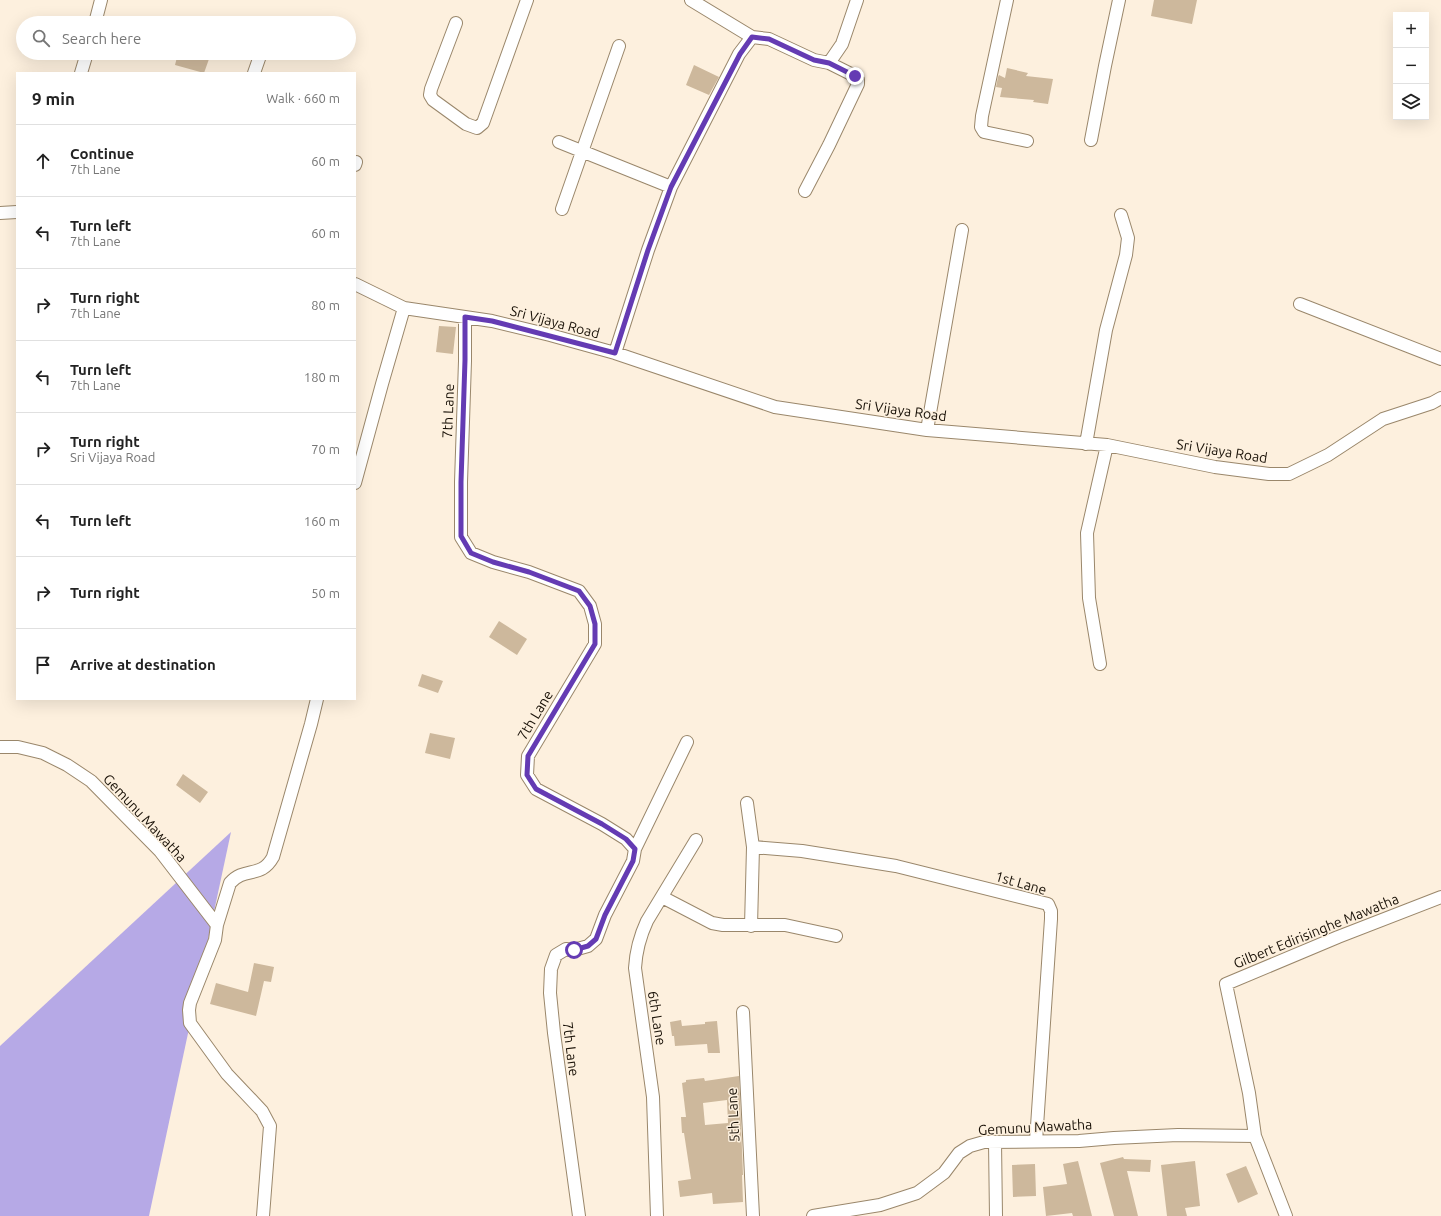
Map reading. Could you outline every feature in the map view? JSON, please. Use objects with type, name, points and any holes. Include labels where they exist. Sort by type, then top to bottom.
[{"type":"street","points":[[97,16],[101,0]]},
{"type":"street","points":[[456,23],[430,94],[433,100],[466,124],[477,128],[484,123],[527,0]]},
{"type":"street","points":[[691,0],[752,37],[769,39],[814,60],[829,63],[855,76],[858,80],[858,84],[829,145],[805,190]]},
{"type":"street","points":[[829,63],[842,44],[857,0]]},
{"type":"street","points":[[1007,0],[982,116],[981,127],[984,132],[1027,141]]},
{"type":"street","points":[[1091,140],[1105,66],[1120,0]]},
{"type":"street","points":[[615,353],[648,250],[671,187],[740,54],[752,37]]},
{"type":"street","points":[[562,209],[619,46]]},
{"type":"street","points":[[81,72],[85,60]]},
{"type":"street","points":[[254,72],[259,60]]},
{"type":"street","points":[[559,142],[671,187]]},
{"type":"street","points":[[0,213],[16,212]]},
{"type":"street","points":[[1086,444],[1106,330],[1126,255],[1128,238],[1121,214]]},
{"type":"street","points":[[927,430],[962,230]]},
{"type":"street","name":"Sri Vijaya Road","points":[[356,284],[404,308],[492,321],[615,353],[775,407],[927,430],[1107,445],[1215,467],[1269,474],[1289,474],[1328,455],[1383,419],[1432,403],[1441,398]]},
{"type":"street","points":[[1300,304],[1441,359]]},
{"type":"street","points":[[356,480],[404,308]]},
{"type":"street","name":"7th Lane","points":[[465,317],[461,536],[471,553],[493,562],[529,572],[579,591],[590,606],[595,624],[595,644],[528,756],[527,775],[536,789],[602,824],[626,839],[635,849],[633,861],[605,915],[596,939],[588,946],[574,950],[566,949],[556,955],[551,969],[550,993],[554,1033],[579,1216]]},
{"type":"street","points":[[1100,664],[1089,598],[1087,532],[1107,445]]},
{"type":"street","points":[[263,1216],[270,1126],[262,1111],[227,1074],[190,1022],[189,1010],[190,1003],[215,940],[217,925],[230,883],[244,873],[263,869],[270,864],[273,857],[312,724],[317,700]]},
{"type":"street","points":[[635,849],[687,742]]},
{"type":"street","name":"Gemunu Mawatha","points":[[0,747],[18,747],[43,754],[67,765],[91,781],[160,851],[217,925]]},
{"type":"street","points":[[747,803],[753,847],[751,926]]},
{"type":"street","name":"6th Lane","points":[[657,1216],[653,1096],[635,968],[636,955],[641,933],[696,840]]},
{"type":"street","name":"1st Lane","points":[[753,847],[802,851],[896,866],[1048,904],[1051,910],[1051,919],[1036,1141]]},
{"type":"street","name":"Gilbert Edirisinghe Mawatha","points":[[1286,1216],[1255,1136],[1226,984],[1441,896]]},
{"type":"street","points":[[662,897],[712,923],[723,925],[785,926],[836,936]]},
{"type":"street","name":"5th Lane","points":[[743,1012],[753,1216]]},
{"type":"street","name":"Gemunu Mawatha","points":[[813,1216],[842,1213],[880,1205],[916,1193],[944,1174],[959,1153],[970,1146],[984,1142],[1079,1141],[1178,1135],[1255,1136]]},
{"type":"street","points":[[995,1142],[996,1216]]},
{"type":"shaded area","points":[[231,832],[149,1216],[0,1216],[0,1046]]},
{"type":"building","points":[[1154,0],[1197,0],[1192,24],[1151,16]]},
{"type":"building","points":[[176,60],[209,60],[204,72],[175,65]]},
{"type":"building","points":[[694,65],[719,77],[709,95],[686,85]]},
{"type":"building","points":[[1007,68],[1028,73],[1026,76],[1053,79],[1048,104],[1033,102],[1034,100],[1000,97],[1002,88],[996,87],[998,77],[999,75],[1005,78]]},
{"type":"building","points":[[439,326],[456,327],[453,354],[436,352]]},
{"type":"building","points":[[499,621],[527,639],[517,655],[489,637]]},
{"type":"building","points":[[422,674],[443,681],[438,693],[418,686]]},
{"type":"building","points":[[430,733],[455,738],[450,759],[425,753]]},
{"type":"building","points":[[183,774],[208,792],[200,803],[176,785]]},
{"type":"building","points":[[254,963],[274,967],[271,982],[264,981],[256,1016],[210,1004],[216,983],[248,992]]},
{"type":"building","points":[[681,1020],[682,1026],[705,1024],[705,1022],[717,1021],[720,1053],[708,1053],[707,1044],[675,1046],[670,1022]]},
{"type":"building","points":[[739,1076],[743,1202],[713,1204],[712,1193],[680,1197],[678,1181],[691,1179],[684,1133],[682,1133],[681,1117],[686,1117],[682,1083],[686,1082],[686,1080],[704,1078],[705,1081]],"holes":[[[727,1100],[728,1123],[705,1125],[703,1103]]]},
{"type":"building","points":[[1123,1157],[1124,1159],[1151,1160],[1150,1172],[1127,1171],[1138,1216],[1114,1216],[1100,1163]]},
{"type":"building","points":[[1078,1161],[1092,1216],[1073,1216],[1072,1213],[1046,1216],[1043,1187],[1067,1184],[1063,1164]]},
{"type":"building","points":[[1195,1161],[1200,1206],[1185,1208],[1187,1216],[1167,1216],[1161,1165]]},
{"type":"building","points":[[1035,1164],[1036,1196],[1013,1197],[1012,1165]]},
{"type":"building","points":[[1246,1166],[1258,1194],[1238,1203],[1226,1174]]},
{"type":"route","points":[[574,950],[588,946],[596,939],[605,915],[633,861],[635,849],[626,839],[602,824],[536,789],[527,775],[528,756],[595,644],[595,624],[590,606],[579,591],[529,572],[493,562],[471,553],[461,536],[465,317],[492,321],[615,353],[648,250],[671,187],[740,54],[752,37],[769,39],[814,60],[829,63],[855,76]]}]
